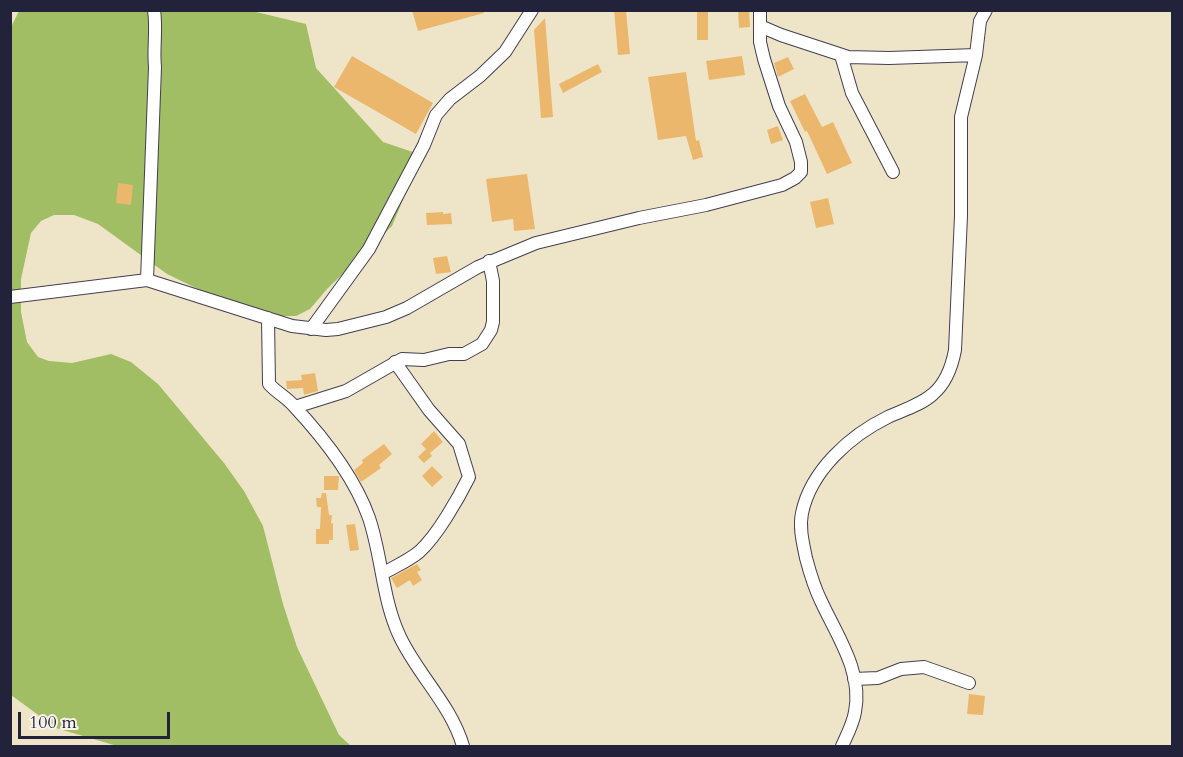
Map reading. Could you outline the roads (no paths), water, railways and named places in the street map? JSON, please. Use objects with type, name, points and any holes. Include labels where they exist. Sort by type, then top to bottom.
[{"type":"street","points":[[147,280],[155,67],[153,48],[156,29],[154,10]]},
{"type":"street","points":[[311,329],[369,249],[424,145],[436,115],[450,99],[480,76],[505,52],[532,10]]},
{"type":"street","points":[[15,297],[147,280],[292,326],[338,329],[386,317],[407,308],[489,261],[536,243],[639,218],[706,205],[782,185],[801,172],[800,153],[779,106],[769,75],[760,42],[760,10]]},
{"type":"street","points":[[842,747],[855,711],[857,696],[849,657],[813,584],[801,532],[802,512],[819,476],[848,442],[871,426],[933,395],[941,386],[953,362],[956,350],[961,226],[961,117],[976,55],[980,14]]},
{"type":"street","points":[[760,26],[841,55],[867,58],[976,55]]},
{"type":"street","points":[[841,55],[852,93],[893,172]]},
{"type":"street","points":[[295,407],[346,391],[395,362],[407,358],[424,360],[449,354],[464,354],[482,344],[494,322],[494,281],[489,261]]},
{"type":"street","points":[[268,318],[269,382],[272,388],[295,407],[345,470],[353,484],[369,519],[399,636],[443,704],[463,747]]},
{"type":"street","points":[[382,574],[421,550],[455,504],[469,477],[459,444],[429,410],[395,362]]},
{"type":"street","points":[[854,679],[878,678],[901,669],[924,668],[969,683]]}]
